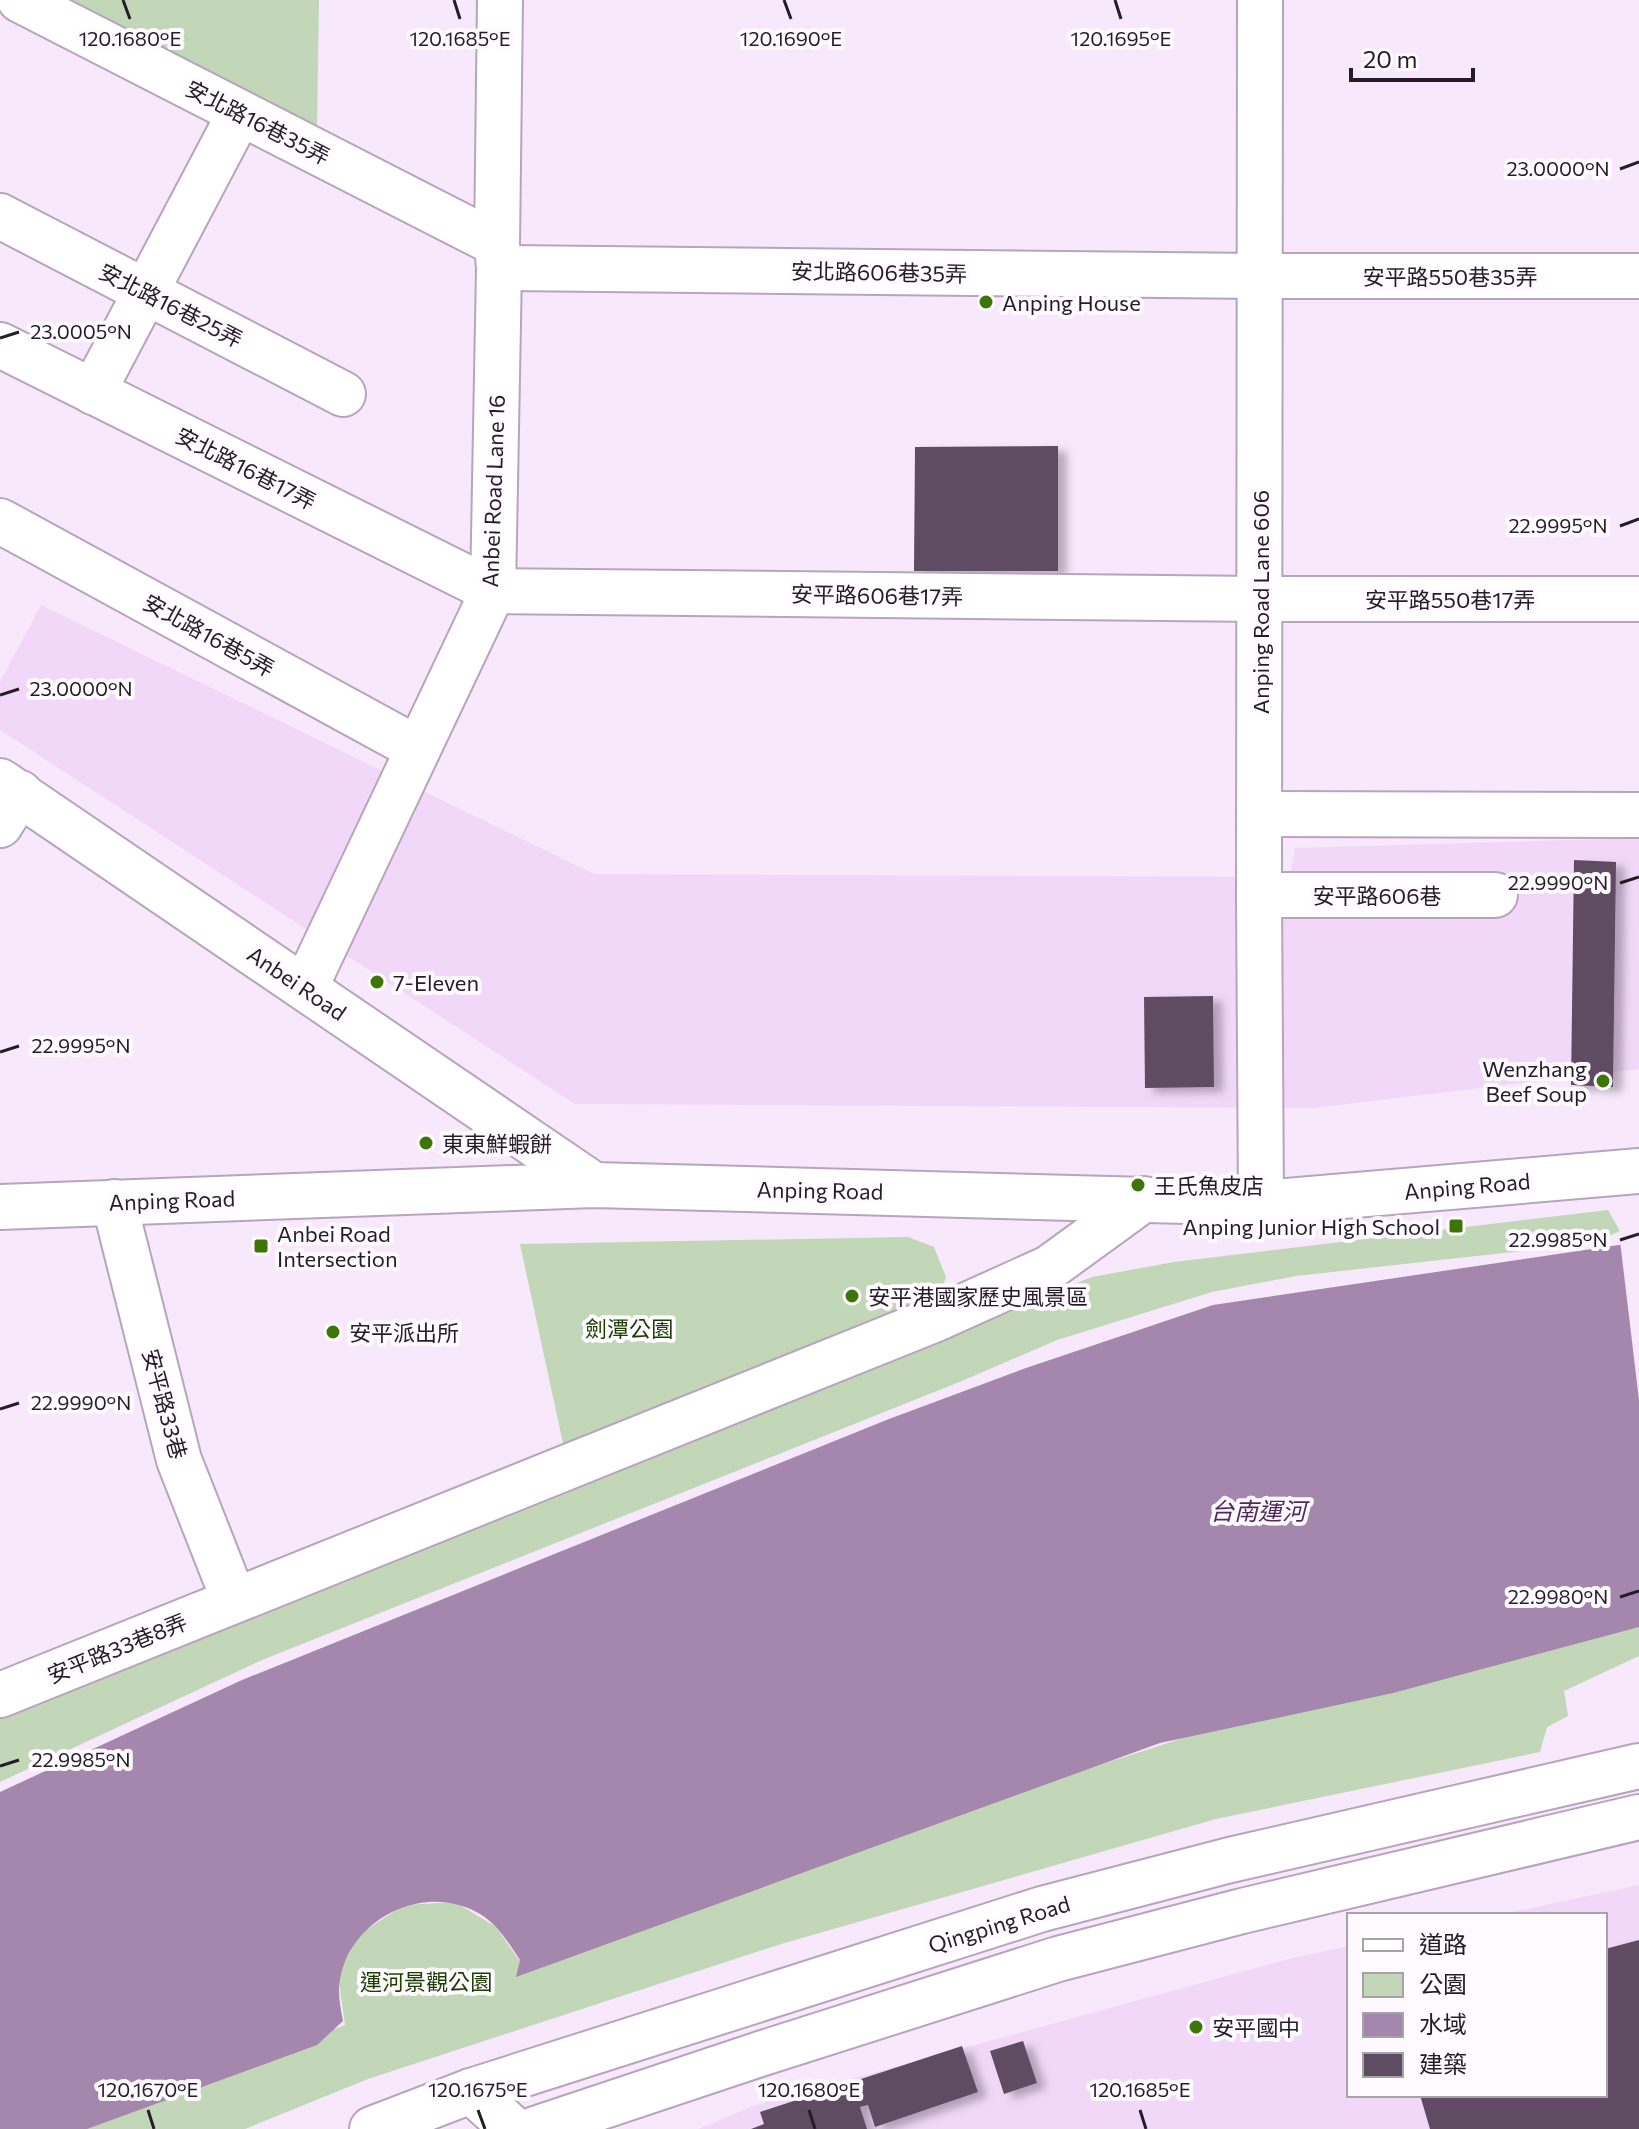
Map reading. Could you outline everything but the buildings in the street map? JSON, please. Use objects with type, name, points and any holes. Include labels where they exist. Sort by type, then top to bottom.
[{"type":"street","points":[[0,7],[3,0]]},
{"type":"street","name":"安北路16巷35弄","points":[[20,0],[240,113],[498,256]]},
{"type":"street","name":"Anbei Road Lane 16","points":[[305,988],[493,591],[500,0]]},
{"type":"street","name":"Anping Road Lane 606","points":[[1260,0],[1261,1203]]},
{"type":"street","points":[[93,392],[240,113]]},
{"type":"street","name":"安北路16巷25弄","points":[[0,216],[343,394]]},
{"type":"street","name":"安北路606巷35弄","points":[[498,256],[1260,276]]},
{"type":"street","name":"安平路550巷35弄","points":[[1260,276],[1639,276]]},
{"type":"street","name":"安北路16巷17弄","points":[[0,345],[493,591]]},
{"type":"street","name":"安北路16巷5弄","points":[[0,521],[418,749]]},
{"type":"street","name":"安平路606巷17弄","points":[[493,591],[1261,599]]},
{"type":"street","name":"安平路550巷17弄","points":[[1261,599],[1639,599]]},
{"type":"street","name":"Anbei Road","points":[[7,800],[305,988],[594,1185]]},
{"type":"street","points":[[1259,814],[1639,815]]},
{"type":"street","name":"安平路606巷","points":[[1259,895],[1495,895]]},
{"type":"street","name":"Anping Road","points":[[0,1207],[594,1185],[1261,1203],[1639,1171]]},
{"type":"street","name":"安平路33巷8弄","points":[[0,1695],[936,1319],[1049,1268],[1144,1199]]},
{"type":"street","name":"安平路33巷","points":[[114,1202],[179,1460],[234,1600]]},
{"type":"street","name":"Qingping Road","points":[[372,2129],[469,2110],[1042,1909],[1230,1860],[1639,1766]]},
{"type":"street","points":[[535,2129],[1058,1959],[1257,1907],[1639,1817]]},
{"type":"street","points":[[469,2110],[513,2129]]},
{"type":"shaded area","points":[[41,605],[594,874],[1290,877],[1295,848],[1639,838],[1639,1069],[1314,1108],[575,1104],[0,730],[0,682]]},
{"type":"shaded area","name":"安平國中","points":[[1639,1885],[1639,2129],[698,2129],[753,2106],[1292,1958],[1347,1946],[1347,2097],[1607,2097],[1607,1913],[1507,1913]]},
{"type":"green space","points":[[66,0],[319,0],[317,131]]},
{"type":"green space","points":[[1608,1210],[1620,1231],[1593,1243],[1296,1276],[1212,1292],[1057,1340],[962,1381],[262,1660],[0,1782],[0,1716],[1092,1277],[1174,1262]]},
{"type":"green space","name":"劍潭公園","points":[[908,1237],[934,1247],[946,1277],[940,1295],[564,1448],[520,1244]]},
{"type":"green space","name":"運河景觀公園","points":[[1639,1627],[1639,1656],[1564,1691],[1568,1716],[1547,1727],[1540,1752],[1216,1819],[781,1944],[368,2079],[245,2129],[77,2129],[345,2025],[338,1976],[358,1935],[404,1905],[455,1902],[496,1927],[519,1960],[957,1811],[1208,1730]]},
{"type":"water","name":"台南運河","points":[[1639,1242],[1639,1627],[1393,1693],[1160,1743],[516,1977],[520,1960],[507,1940],[486,1918],[457,1904],[434,1902],[410,1905],[388,1914],[369,1928],[354,1945],[343,1967],[339,1991],[343,2021],[317,2045],[87,2129],[0,2129],[0,1792],[242,1680],[889,1419],[1026,1368],[1213,1305]]},
{"type":"pier","points":[[1639,1238],[1639,1400],[1620,1241]]},
{"type":"place","name":"Anping House","points":[[986,302]]},
{"type":"place","name":"7-Eleven","points":[[377,982]]},
{"type":"place","name":"Wenzhang Beef Soup","points":[[1603,1081]]},
{"type":"place","name":"東東鮮蝦餅","points":[[426,1143]]},
{"type":"place","name":"王氏魚皮店","points":[[1138,1185]]},
{"type":"place","name":"Anping Junior High School","points":[[1456,1226]]},
{"type":"place","name":"Anbei Road Intersection","points":[[261,1246]]},
{"type":"place","name":"安平港國家歷史風景區","points":[[852,1296]]},
{"type":"place","name":"安平派出所","points":[[333,1332]]},
{"type":"place","name":"安平國中","points":[[1196,2027]]}]
